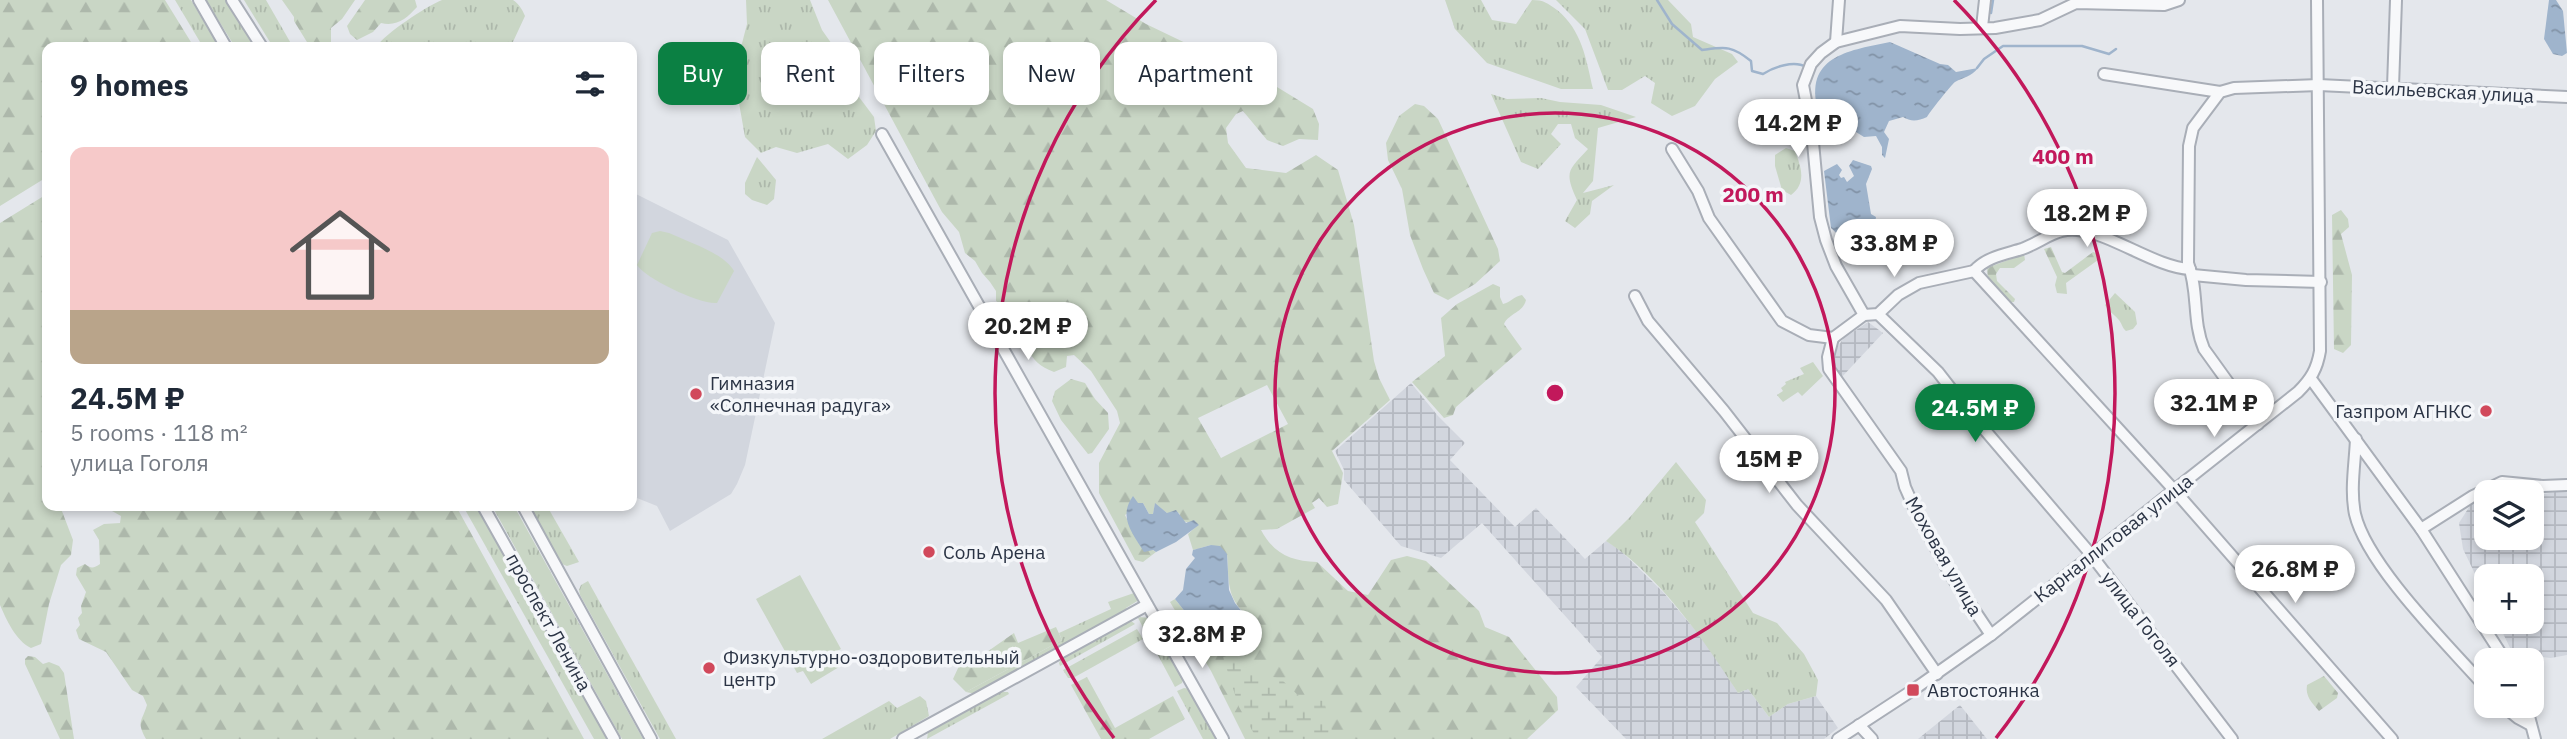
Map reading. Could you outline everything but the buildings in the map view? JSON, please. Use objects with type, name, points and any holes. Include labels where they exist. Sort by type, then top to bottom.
[{"type":"street","points":[[199,0],[223,42]]},
{"type":"street","points":[[232,0],[259,42]]},
{"type":"street","points":[[1836,42],[1839,0]]},
{"type":"street","points":[[1982,27],[1985,0]]},
{"type":"street","points":[[1864,316],[1836,267],[1823,229],[1812,132],[1803,95],[1805,76],[1811,64],[1836,42],[1900,26],[1995,28],[2040,20],[2076,2],[2164,5],[2179,0]]},
{"type":"street","points":[[2317,0],[2320,351],[2311,379],[2421,528],[2497,648]]},
{"type":"street","points":[[2393,87],[2396,0]]},
{"type":"street","name":"Васильевская улица","points":[[2104,74],[2220,92],[2234,88],[2319,85],[2567,97]]},
{"type":"street","points":[[2220,92],[2193,128],[2189,146],[2188,263],[2201,342],[2213,363],[2258,424]]},
{"type":"street","points":[[882,134],[1223,739]]},
{"type":"street","points":[[1672,149],[1698,191],[1709,218],[1782,321],[1809,335],[1833,338],[1864,316],[1878,314],[1898,295],[1919,283],[1974,271],[1987,260],[2034,245],[2062,231],[2083,230],[2191,272],[2246,280],[2321,282]]},
{"type":"street","points":[[1974,271],[2175,491],[2392,739]]},
{"type":"street","points":[[1635,296],[1648,321],[1724,411],[1797,505],[1886,600],[1937,674]]},
{"type":"street","name":"улица Гоголя","points":[[1878,314],[1938,372],[2092,555],[2232,739]]},
{"type":"street","name":"Моховая улица","points":[[1833,338],[1828,357],[1829,369],[1901,471],[1917,514],[1950,574],[1991,635]]},
{"type":"street","name":"Карналлитовая улица","points":[[1838,739],[1991,635],[2175,491],[2311,379]]},
{"type":"street","points":[[2356,439],[2353,493],[2359,528],[2368,545],[2418,610],[2474,674]]},
{"type":"street","points":[[2421,528],[2473,496],[2502,482],[2543,486],[2567,485]]},
{"type":"street","name":"проспект Ленина","points":[[486,511],[614,739]]},
{"type":"street","name":"проспект Ленина","points":[[526,511],[651,739]]},
{"type":"street","points":[[903,739],[1147,605]]},
{"type":"street","points":[[2518,718],[2531,725]]},
{"type":"street","points":[[2529,718],[2535,739]]},
{"type":"street","points":[[1859,725],[1872,739]]},
{"type":"shaded area","name":"Гимназия «Солнечная радуга»","points":[[637,194],[728,240],[775,323],[745,465],[731,494],[670,531],[657,506],[637,498]]},
{"type":"shaded area","points":[[1868,322],[1883,333],[1840,379],[1835,370],[1834,356],[1838,346],[1844,338]]},
{"type":"shaded area","points":[[1411,383],[1465,443],[1450,460],[1515,527],[1536,508],[1585,559],[1606,541],[1620,550],[1664,593],[1707,644],[1738,693],[1748,689],[1769,717],[1788,704],[1816,696],[1838,728],[1824,739],[1626,739],[1576,687],[1602,657],[1482,523],[1441,558],[1401,546],[1344,480],[1344,470],[1335,451]]},
{"type":"shaded area","points":[[2567,490],[2567,655],[2544,657],[2544,648],[2510,648],[2503,634],[2544,634],[2544,564],[2474,564],[2474,572],[2463,549],[2459,523],[2474,502],[2474,550],[2544,550],[2544,494]]},
{"type":"shaded area","points":[[1960,705],[1987,739],[1918,739]]},
{"type":"green space","points":[[0,0],[165,0],[191,42],[42,42],[42,180],[0,206]]},
{"type":"green space","points":[[175,0],[191,0],[216,42],[200,42]]},
{"type":"green space","points":[[206,0],[226,0],[253,42],[232,42]]},
{"type":"green space","points":[[244,0],[266,0],[290,42],[270,42]]},
{"type":"green space","points":[[282,0],[355,0],[342,19],[331,28],[331,42],[307,42]]},
{"type":"green space","points":[[365,0],[415,0],[417,7],[401,21],[381,23],[373,32],[357,40],[350,34],[347,26]]},
{"type":"green space","points":[[442,0],[513,0],[525,16],[513,42],[381,42],[426,8]]},
{"type":"green space","points":[[746,0],[810,0],[822,30],[830,42],[761,42],[761,105],[860,105],[860,98],[874,117],[876,131],[867,145],[848,159],[828,144],[797,153],[776,147],[761,153],[745,137],[739,105],[747,105],[747,42],[742,42],[747,24]]},
{"type":"green space","points":[[828,0],[1106,0],[1183,42],[1114,42],[1114,105],[1277,105],[1277,87],[1313,109],[1319,124],[1318,140],[1299,139],[1283,146],[1267,140],[1243,111],[1236,114],[1226,128],[1228,143],[1246,168],[1286,173],[1316,155],[1338,170],[1354,225],[1374,361],[1390,400],[1332,451],[1343,473],[1338,504],[1327,507],[1319,498],[1312,503],[1315,508],[1277,529],[1261,530],[1284,555],[1317,562],[1348,591],[1368,595],[1391,560],[1407,556],[1426,561],[1479,611],[1485,627],[1509,637],[1557,697],[1558,710],[1527,739],[1245,739],[1211,671],[1170,602],[1175,599],[1194,623],[1202,621],[1218,646],[1230,648],[1238,645],[1242,611],[1231,591],[1227,554],[1211,545],[1193,550],[1188,534],[1198,525],[1182,521],[1179,513],[1167,513],[1155,504],[1153,515],[1149,514],[1143,503],[1125,515],[1138,542],[1156,552],[1143,562],[1135,560],[1099,493],[1099,463],[1120,423],[1117,411],[1091,371],[1074,355],[1067,356],[1066,367],[1054,372],[1035,360],[1010,310],[996,301],[996,291],[975,261],[965,253],[959,232],[942,212],[884,105],[989,105],[989,42],[874,42],[874,86],[860,60],[860,42],[851,42]],"holes":[[[1267,385],[1288,424],[1221,458],[1198,418]]]},
{"type":"green space","points":[[1445,0],[1481,0],[1492,20],[1516,24],[1532,0],[1548,4],[1565,18],[1578,36],[1593,89],[1561,89],[1487,63],[1455,29]]},
{"type":"green space","points":[[1556,0],[1668,0],[1691,24],[1693,37],[1732,54],[1738,62],[1715,79],[1695,106],[1672,116],[1651,103],[1655,83],[1645,76],[1622,90],[1608,90],[1585,29]]},
{"type":"green space","points":[[1491,94],[1507,99],[1541,98],[1601,105],[1636,117],[1598,128],[1593,181],[1583,193],[1614,185],[1592,201],[1590,214],[1575,228],[1565,221],[1577,200],[1569,177],[1572,167],[1588,149],[1575,138],[1571,124],[1558,124],[1551,134],[1561,144],[1538,169],[1521,162]]},
{"type":"green space","points":[[1415,104],[1424,106],[1438,119],[1498,249],[1500,261],[1475,284],[1448,300],[1434,293],[1423,269],[1410,235],[1402,189],[1388,160],[1386,143],[1399,116]]},
{"type":"green space","points":[[1786,148],[1795,151],[1801,174],[1799,185],[1791,195],[1782,190],[1775,166],[1775,155]]},
{"type":"green space","points":[[757,157],[776,180],[774,199],[767,205],[752,200],[745,194],[745,183]]},
{"type":"green space","points":[[42,197],[42,511],[62,511],[73,540],[71,555],[61,565],[49,604],[41,644],[31,648],[16,635],[0,605],[0,223]]},
{"type":"green space","points":[[2341,210],[2348,219],[2349,227],[2341,234],[2352,275],[2351,345],[2343,353],[2334,349],[2332,215]]},
{"type":"green space","points":[[660,231],[705,249],[722,259],[734,271],[717,303],[699,300],[674,290],[642,271],[637,265],[652,233]]},
{"type":"green space","points":[[2051,247],[2062,272],[2065,273],[2093,252],[2099,254],[2098,260],[2066,283],[2067,294],[2057,293],[2057,277],[2044,249]]},
{"type":"green space","points":[[2024,254],[2025,260],[2014,268],[2000,268],[1996,274],[1997,281],[2015,299],[2011,302],[1988,279],[1987,268]]},
{"type":"green space","points":[[1493,284],[1500,287],[1503,304],[1522,295],[1526,300],[1522,308],[1504,324],[1522,349],[1456,407],[1453,415],[1444,418],[1412,382],[1445,356],[1441,318],[1457,304]]},
{"type":"green space","points":[[2115,293],[2135,312],[2137,324],[2133,329],[2126,331],[2105,305]]},
{"type":"green space","points":[[1813,362],[1823,376],[1802,396],[1798,392],[1783,402],[1777,395],[1783,391],[1781,388],[1785,382],[1804,374],[1800,368]]},
{"type":"green space","points":[[1071,379],[1085,383],[1108,413],[1109,429],[1092,453],[1088,454],[1061,420],[1052,401],[1055,391]]},
{"type":"green space","points":[[1676,462],[1706,500],[1704,513],[1695,522],[1753,613],[1777,623],[1804,654],[1818,680],[1816,696],[1788,704],[1769,717],[1748,689],[1738,693],[1695,631],[1662,590],[1606,541],[1631,516]]},
{"type":"green space","points":[[112,511],[459,511],[584,739],[146,739],[141,725],[147,705],[143,696],[132,690],[106,652],[79,639],[76,630],[80,625],[78,618],[82,613],[81,606],[86,592],[76,575],[77,568],[85,564],[92,567],[100,564],[99,540],[93,530],[104,524],[120,523],[121,516]]},
{"type":"green space","points":[[466,511],[480,511],[607,739],[594,739]]},
{"type":"green space","points":[[495,511],[517,511],[643,739],[622,739]]},
{"type":"green space","points":[[533,511],[550,511],[579,562],[567,566],[562,564]]},
{"type":"green space","points":[[800,575],[841,649],[837,651],[844,664],[811,684],[803,671],[797,673],[756,599]]},
{"type":"green space","points":[[588,581],[676,739],[660,739],[580,595],[581,585]]},
{"type":"green space","points":[[1134,593],[1139,600],[1126,608],[1127,610],[976,694],[966,692],[1062,640],[1059,633],[1111,609],[1108,602]]},
{"type":"green space","points":[[1138,618],[1149,618],[1184,676],[1182,683],[1175,687]]},
{"type":"green space","points":[[1130,620],[1135,624],[1060,666],[1062,657]]},
{"type":"green space","points":[[1056,627],[1062,640],[966,692],[953,679],[959,666],[984,654],[1014,633],[1018,643]]},
{"type":"green space","points":[[1137,629],[1143,639],[1073,678],[1068,678],[1063,670]]},
{"type":"green space","points":[[1239,653],[1249,671],[1281,679],[1302,699],[1324,701],[1334,739],[1257,739],[1239,707],[1223,657]]},
{"type":"green space","points":[[28,656],[35,657],[43,664],[49,662],[59,666],[64,673],[74,739],[60,739],[25,664]]},
{"type":"green space","points":[[2324,676],[2338,693],[2337,698],[2319,711],[2308,696],[2307,685]]},
{"type":"green space","points":[[1087,677],[1115,728],[1173,696],[1185,719],[1149,739],[1101,739],[1071,685]]},
{"type":"green space","points":[[1190,689],[1219,739],[1203,739],[1177,691]]},
{"type":"green space","points":[[1001,692],[1009,694],[927,739],[928,732]]},
{"type":"green space","points":[[920,696],[926,701],[929,716],[890,739],[822,739],[889,701],[897,708]]},
{"type":"water","points":[[2549,0],[2556,0],[2563,11],[2567,53],[2562,56],[2553,54],[2544,39]]},
{"type":"water","points":[[1890,42],[1948,65],[1956,72],[1978,68],[1955,82],[1927,117],[1909,120],[1903,117],[1889,121],[1884,132],[1889,139],[1885,158],[1876,136],[1864,137],[1856,132],[1828,136],[1820,118],[1815,89],[1818,76],[1825,65],[1835,58],[1847,52]]},
{"type":"water","points":[[1853,160],[1871,166],[1872,169],[1866,184],[1871,214],[1876,217],[1872,241],[1849,240],[1831,228],[1824,171],[1837,164],[1842,170],[1839,175],[1847,182],[1854,176],[1849,166]]},
{"type":"water","points":[[1133,496],[1138,503],[1143,503],[1149,514],[1153,514],[1155,503],[1167,513],[1176,510],[1186,523],[1194,520],[1199,525],[1176,542],[1156,552],[1144,552],[1128,524],[1127,511]]},
{"type":"water","points":[[1211,545],[1220,546],[1227,554],[1229,590],[1235,603],[1248,619],[1252,636],[1246,645],[1230,648],[1218,646],[1202,621],[1194,623],[1175,599],[1183,590],[1186,569],[1195,558],[1192,555],[1193,550]]},
{"type":"waterway","points":[[1657,0],[1672,24],[1702,50],[1733,50],[1751,61],[1752,71],[1763,74],[1784,65],[1806,67]]},
{"type":"waterway","points":[[1991,13],[1993,0]]},
{"type":"waterway","points":[[1977,68],[1984,59],[2003,46],[2082,46],[2109,54],[2116,49]]},
{"type":"place","name":"Гимназия «Солнечная радуга»","points":[[696,394]]},
{"type":"place","name":"Газпром АГНКС","points":[[2486,411]]},
{"type":"place","name":"Соль Арена","points":[[929,552]]},
{"type":"place","name":"Физкультурно-оздоровительный центр","points":[[709,668]]},
{"type":"place","name":"Автостоянка","points":[[1913,690]]}]
